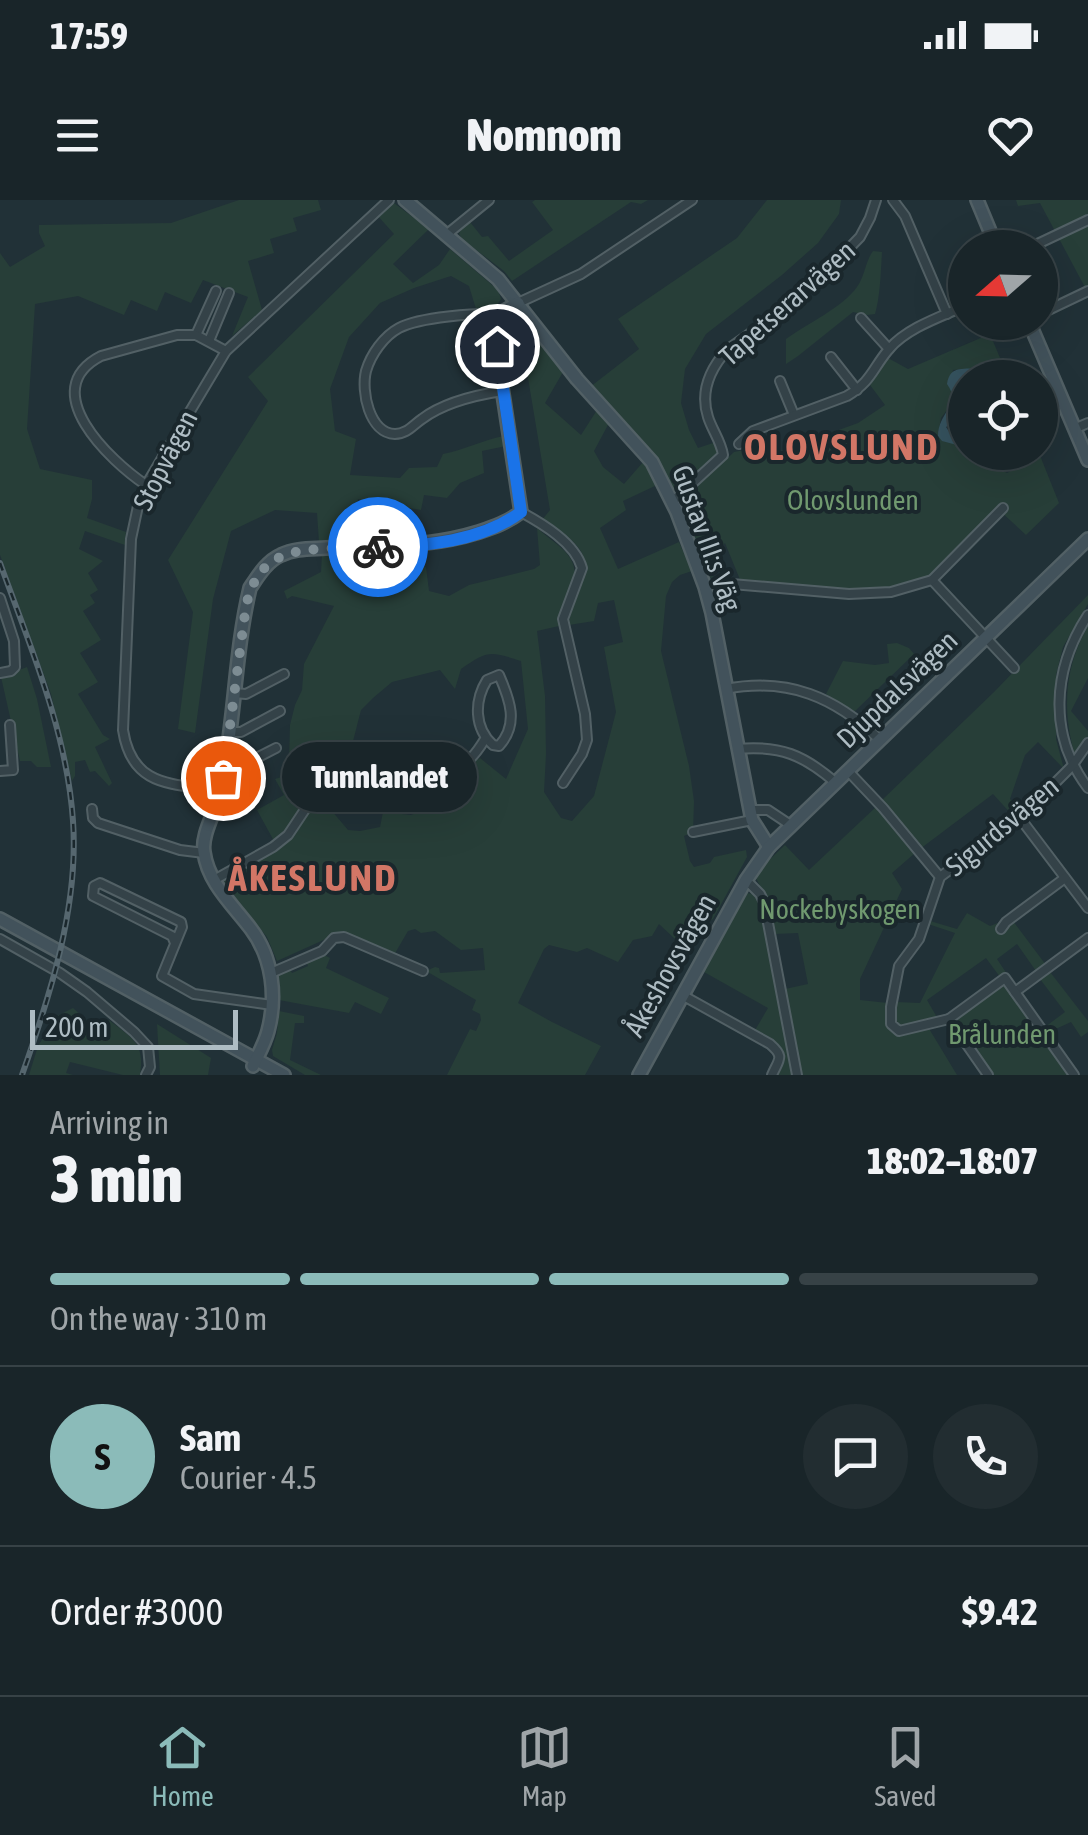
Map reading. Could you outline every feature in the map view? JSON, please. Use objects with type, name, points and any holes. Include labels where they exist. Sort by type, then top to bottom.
[{"type":"street","name":"Stopvägen","points":[[221,791],[153,778],[142,772],[125,744],[130,538],[138,506],[146,485],[226,351],[389,200]]},
{"type":"street","name":"Gustav III:s Väg","points":[[404,200],[498,280],[577,379],[652,462],[705,587],[751,815],[769,847]]},
{"type":"street","points":[[446,234],[489,200]]},
{"type":"street","points":[[502,391],[444,407],[401,434],[392,434],[377,426],[373,419],[365,381],[374,355],[400,328],[430,320],[500,314],[581,274],[692,200]]},
{"type":"street","name":"Tapetserarvägen","points":[[672,502],[723,455],[705,402],[714,367],[727,350],[796,301],[860,237],[876,200]]},
{"type":"street","points":[[739,444],[753,431],[857,390],[904,336],[947,314],[905,216],[892,200]]},
{"type":"street","points":[[977,200],[990,230]]},
{"type":"street","points":[[1058,234],[1088,220]]},
{"type":"street","points":[[196,334],[216,291]]},
{"type":"street","points":[[1058,305],[1088,291]]},
{"type":"street","points":[[208,341],[229,294]]},
{"type":"street","points":[[500,314],[497,346],[521,512]]},
{"type":"street","points":[[861,318],[889,349]]},
{"type":"street","points":[[146,485],[116,460],[84,424],[74,390],[77,378],[90,362],[101,356],[176,335],[196,334],[226,351]]},
{"type":"street","points":[[1037,340],[1088,460]]},
{"type":"street","points":[[831,356],[857,390]]},
{"type":"street","points":[[780,381],[794,415]]},
{"type":"street","points":[[1074,429],[1088,423]]},
{"type":"street","points":[[705,587],[720,583],[870,594],[891,592],[932,580],[1003,508]]},
{"type":"street","points":[[255,1063],[269,1029],[271,972],[259,941],[214,880],[203,845],[221,791],[250,588],[278,556],[298,550],[447,542],[497,526],[521,512]]},
{"type":"street","points":[[521,512],[566,544],[582,568],[563,619],[586,714],[586,740],[582,754],[563,783]]},
{"type":"street","name":"Djupdalsvägen","points":[[746,880],[769,847],[1088,539]]},
{"type":"street","points":[[932,580],[1014,668]]},
{"type":"street","points":[[0,598],[14,641],[15,668],[0,673]]},
{"type":"street","points":[[1088,615],[1069,650],[1062,675],[1062,736],[1072,766],[1088,788]]},
{"type":"street","points":[[234,693],[246,694],[284,674]]},
{"type":"street","points":[[499,675],[512,713],[508,734],[499,746],[485,738],[478,719],[478,698],[487,680],[499,675]]},
{"type":"street","points":[[726,690],[764,685],[807,692],[850,714],[880,740]]},
{"type":"street","points":[[236,732],[280,711]]},
{"type":"street","points":[[0,772],[13,770],[10,725]]},
{"type":"street","points":[[214,880],[288,835],[336,763],[404,748],[437,762],[466,764],[485,738]]},
{"type":"street","name":"Sigurdsvägen","points":[[949,1019],[899,1031],[891,1024],[890,1007],[900,966],[919,938],[940,877],[1020,818],[1072,766],[1088,743]]},
{"type":"street","points":[[737,750],[758,747],[786,751],[806,760],[836,783]]},
{"type":"street","points":[[230,771],[276,748]]},
{"type":"street","points":[[848,771],[940,877]]},
{"type":"street","points":[[92,810],[98,823],[180,850],[204,853]]},
{"type":"street","points":[[693,832],[768,810],[792,826]]},
{"type":"street","points":[[1020,818],[1088,908]]},
{"type":"street","points":[[1002,929],[1065,878]]},
{"type":"street","points":[[746,880],[764,902],[797,1075]]},
{"type":"street","name":"Åkeshovsvägen","points":[[638,1075],[746,880]]},
{"type":"street","points":[[175,944],[172,936],[93,896],[94,886],[100,883],[181,922],[182,928],[162,976],[194,994],[272,1005]]},
{"type":"street","points":[[2,930],[284,1075]]},
{"type":"street","points":[[2,930],[134,1032],[148,1047],[150,1067],[146,1075]]},
{"type":"street","points":[[271,972],[322,950],[334,938],[344,937],[423,972]]},
{"type":"street","points":[[1015,992],[1088,938]]},
{"type":"street","points":[[988,1075],[949,1019],[1005,978],[1074,1075],[1088,1074]]},
{"type":"street","points":[[682,995],[780,1052],[772,1075]]},
{"type":"street","points":[[255,1063],[268,1075]]},
{"type":"green space","points":[[239,200],[318,200],[321,210],[293,218],[297,231],[270,239],[274,253],[248,261],[262,310],[232,336],[248,297],[203,280],[191,303],[165,292],[157,311],[131,300],[124,315],[78,296],[35,304],[27,429],[40,469],[92,480],[87,518],[126,532],[125,545],[85,531],[79,549],[103,561],[88,573],[98,590],[90,595],[95,603],[83,611],[101,640],[80,653],[98,682],[78,694],[103,735],[110,739],[95,747],[112,783],[109,786],[95,771],[90,772],[85,760],[75,762],[72,781],[51,694],[0,555],[0,253],[10,267],[45,246],[39,225],[171,223]]},
{"type":"green space","points":[[648,200],[641,204],[631,202],[512,281],[459,234],[470,222],[509,261],[553,230],[532,202]]},
{"type":"green space","points":[[767,200],[841,200],[839,214],[818,243],[706,334],[685,369],[681,403],[689,430],[698,448],[716,442],[723,455],[676,492],[671,490],[648,447],[590,387],[639,349],[618,319],[737,238]]},
{"type":"green space","points":[[1016,200],[1088,200],[1088,293],[1058,230],[1040,203],[1018,206]]},
{"type":"green space","points":[[394,203],[429,229],[393,264],[413,283],[439,265],[450,249],[498,290],[501,299],[497,305],[476,309],[469,286],[451,276],[380,303],[349,337],[330,389],[335,431],[356,439],[350,475],[400,478],[409,468],[437,467],[443,454],[488,440],[504,436],[506,446],[482,451],[484,473],[460,483],[447,498],[424,495],[421,510],[358,499],[351,541],[319,542],[317,513],[275,510],[231,531],[213,599],[195,733],[178,729],[193,612],[168,560],[268,401],[248,377],[394,234],[377,215]]},
{"type":"green space","points":[[873,251],[882,252],[875,314],[853,312],[786,364],[786,339],[851,294],[860,283]]},
{"type":"green space","points":[[515,317],[533,331],[563,372],[545,403],[581,435],[597,410],[609,423],[594,451],[603,467],[624,484],[644,461],[657,485],[623,501],[626,510],[600,528],[618,569],[679,542],[692,571],[672,582],[666,596],[661,651],[694,801],[693,832],[684,836],[694,867],[710,863],[714,857],[746,850],[747,857],[713,919],[679,940],[659,924],[652,936],[633,940],[618,962],[587,948],[577,952],[549,945],[544,949],[518,1003],[601,1046],[585,1075],[447,1075],[470,1029],[476,1031],[480,1014],[472,1010],[476,1000],[426,971],[435,967],[440,973],[485,970],[483,948],[461,950],[435,931],[421,933],[415,929],[408,931],[394,955],[339,933],[277,961],[267,937],[223,885],[227,878],[290,837],[320,797],[348,830],[360,831],[380,827],[383,812],[411,815],[437,805],[445,769],[464,767],[480,758],[506,779],[528,729],[521,661],[484,655],[461,669],[455,689],[440,670],[392,682],[361,710],[353,752],[333,760],[285,832],[274,841],[257,810],[284,795],[275,779],[291,774],[290,725],[302,690],[304,664],[334,606],[292,596],[287,599],[284,591],[321,572],[322,554],[389,552],[390,569],[426,567],[429,591],[449,596],[469,585],[540,565],[537,528],[563,549],[573,563],[574,582],[559,626],[537,631],[545,696],[544,792],[561,818],[572,821],[594,796],[616,712],[604,647],[623,642],[614,600],[598,603],[594,621],[569,625],[583,580],[584,558],[574,542],[542,520],[550,510],[524,354],[503,327]]},
{"type":"green space","name":"Olovslunden","points":[[976,340],[993,340],[1001,360],[948,360],[948,409],[941,418],[938,436],[948,439],[948,470],[1046,470],[1059,503],[1026,535],[999,510],[931,574],[890,588],[839,590],[741,582],[725,543],[707,556],[713,577],[710,578],[682,501],[734,452],[744,450],[758,432],[767,456],[858,423],[885,405],[870,385],[888,358],[908,369]]},
{"type":"green space","points":[[1088,595],[1088,604],[1063,647],[1056,675],[1056,739],[1064,769],[1038,742],[1025,755],[1010,799],[1021,813],[1014,817],[993,794],[920,849],[881,801]]},
{"type":"green space","points":[[1088,626],[1088,678],[1071,711],[1088,731],[1077,754],[1068,719],[1068,688],[1074,656]]},
{"type":"green space","points":[[897,643],[914,654],[854,712],[826,694],[843,661],[889,663],[887,644]]},
{"type":"green space","points":[[27,667],[51,767],[20,761],[1,677]]},
{"type":"green space","name":"Nockebyskogen","points":[[877,806],[915,853],[892,873],[902,889],[860,979],[860,1000],[888,1003],[888,1025],[897,1034],[928,1027],[957,1075],[800,1075],[785,989],[808,984],[798,933],[775,934],[767,900],[756,878],[785,845],[809,870]]},
{"type":"green space","points":[[747,893],[753,894],[760,904],[793,1075],[776,1075],[783,1056],[781,1050],[754,1032],[768,1008],[704,972]]},
{"type":"green space","points":[[967,913],[990,926],[1003,921],[1009,927],[1013,921],[1046,965],[1036,971],[1017,944],[997,959],[1007,974],[1000,977],[986,958],[927,1000],[938,1019],[902,1026],[895,1018],[896,1002],[920,1003],[955,933],[928,924],[930,921],[957,929]]},
{"type":"green space","points":[[322,954],[330,958],[326,968],[389,998],[381,1014],[355,1002],[349,1013],[279,1000],[279,974],[289,968],[292,973],[308,966],[306,961]]},
{"type":"green space","points":[[1050,972],[1088,1021],[1088,1032],[1081,1037],[1071,1022],[1049,1032],[1045,1027],[1065,1012],[1040,979]]},
{"type":"green space","name":"Brålunden","points":[[1003,985],[1068,1075],[993,1075],[956,1022]]},
{"type":"green space","points":[[73,1008],[96,1029],[109,1020],[131,1037],[141,1056],[140,1075],[123,1075],[70,1062],[66,1073],[73,1075],[29,1075],[46,1033],[57,1031],[57,1016]]},
{"type":"green space","points":[[279,1011],[304,1016],[304,1023],[295,1023],[290,1060],[321,1075],[305,1075],[273,1056]]},
{"type":"green space","points":[[157,1024],[211,1058],[208,1075],[160,1075]]},
{"type":"water","points":[[948,409],[948,443],[938,436]]},
{"type":"railway","points":[[0,563],[55,722],[73,821],[67,918],[43,1014],[22,1075]]},
{"type":"way so far","points":[[223,778],[250,588],[278,556],[298,550],[378,547]]},
{"type":"place","name":"Tunnlandet","points":[[223,778]]},
{"type":"district","name":"OLOVSLUND","points":[[842,446]]},
{"type":"district","name":"ÅKESLUND","points":[[313,877]]},
{"type":"route","points":[[378,547],[447,542],[497,526],[521,512],[497,346]]}]
